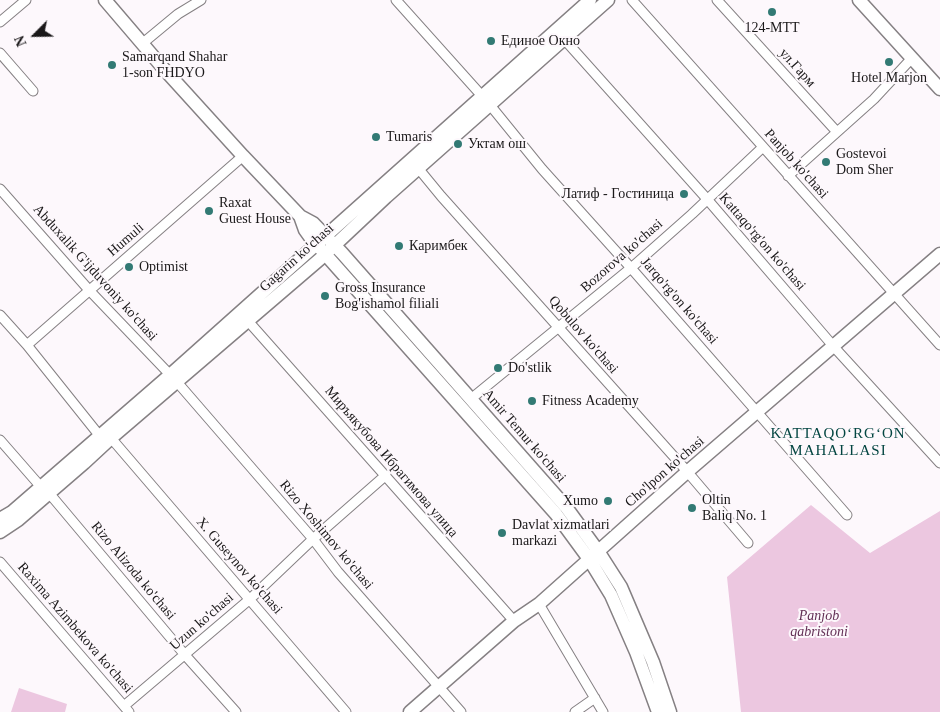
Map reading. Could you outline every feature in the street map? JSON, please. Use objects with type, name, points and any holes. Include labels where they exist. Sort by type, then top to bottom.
[{"type":"main road","name":"Amir Temur ko'chasi","points":[[105,0],[164,69],[243,156],[300,216],[313,223],[326,245],[556,514],[621,587],[654,662],[670,712]]},
{"type":"main road","name":"Gagarin ko'chasi","points":[[0,532],[18,520],[45,490],[105,436],[418,168],[590,0]]},
{"type":"main road","name":"Gagarin ko'chasi","points":[[173,378],[248,321],[326,245],[486,100],[564,39],[608,0]]},
{"type":"main road","points":[[859,0],[940,89]]},
{"type":"main road","name":"Amir Temur ko'chasi","points":[[326,245],[472,398],[566,507],[594,555],[636,652],[658,712]]},
{"type":"main road","name":"Cho'lpon ko'chasi","points":[[410,712],[514,621],[539,604],[688,472],[834,347],[893,293],[940,254]]},
{"type":"main road","name":"Gagarin ko'chasi","points":[[0,519],[45,490]]},
{"type":"street","points":[[0,22],[26,0]]},
{"type":"street","points":[[143,43],[178,14],[201,0]]},
{"type":"street","name":"Jarqo'rg'on ko'chasi","points":[[396,0],[486,100],[542,169],[847,515]]},
{"type":"street","name":"Panjob ko'chasi","points":[[632,0],[940,346]]},
{"type":"street","name":"ул.Гарм","points":[[717,0],[837,132]]},
{"type":"street","name":"Kattaqo'rg'on ko'chasi","points":[[564,39],[707,199],[834,347],[940,463]]},
{"type":"street","points":[[0,53],[33,91]]},
{"type":"street","points":[[788,176],[874,99],[912,58]]},
{"type":"street","name":"Bozorova ko'chasi","points":[[472,398],[631,268],[763,147]]},
{"type":"street","name":"Humuli","points":[[27,345],[243,156]]},
{"type":"street","name":"Qobulov ko'chasi","points":[[418,168],[688,472],[748,543]]},
{"type":"street","name":"Abduxalik G'ijduvoniy ko'chasi","points":[[2,194],[89,290],[173,378]]},
{"type":"street","name":"X. Guseynov ko'chasi","points":[[0,315],[250,598],[346,712]]},
{"type":"street","name":"Миръякубова Ибрагимова улица","points":[[248,321],[514,621]]},
{"type":"street","name":"Rizo Xoshimov ko'chasi","points":[[173,378],[313,539],[338,572],[461,712]]},
{"type":"street","name":"Rizo Alizoda ko'chasi","points":[[0,440],[236,712]]},
{"type":"street","name":"Uzun ko'chasi","points":[[126,709],[386,475]]},
{"type":"street","name":"Raxima Azimbekova ko'chasi","points":[[0,562],[126,709]]},
{"type":"street","points":[[539,604],[603,712]]},
{"type":"street","points":[[575,712],[596,698]]},
{"type":"green space","name":"Panjob qabristoni","points":[[811,505],[870,553],[940,511],[940,712],[741,712],[727,577]]},
{"type":"green space","points":[[19,688],[67,704],[65,712],[11,712]]},
{"type":"place","name":"124-MTT","points":[[772,12]]},
{"type":"place","name":"Единое Окно","points":[[491,41]]},
{"type":"place","name":"Hotel Marjon","points":[[889,62]]},
{"type":"place","name":"Samarqand Shahar 1-son FHDYO","points":[[112,65]]},
{"type":"place","name":"Tumaris","points":[[376,137]]},
{"type":"place","name":"Уктам ош","points":[[458,144]]},
{"type":"place","name":"Gostevoi Dom Sher","points":[[826,162]]},
{"type":"place","name":"Латиф - Гостиница","points":[[684,194]]},
{"type":"place","name":"Raxat Guest House","points":[[209,211]]},
{"type":"place","name":"Каримбек","points":[[399,246]]},
{"type":"place","name":"Optimist","points":[[129,267]]},
{"type":"place","name":"Gross Insurance Bog'ishamol filiali","points":[[325,296]]},
{"type":"place","name":"Do'stlik","points":[[498,368]]},
{"type":"place","name":"Fitness Academy","points":[[532,401]]},
{"type":"place","name":"Xumo","points":[[608,501]]},
{"type":"place","name":"Oltin Baliq No. 1","points":[[692,508]]},
{"type":"place","name":"Davlat xizmatlari markazi","points":[[502,533]]},
{"type":"district","name":"KATTAQO‘RG‘ON MAHALLASI","points":[[838,442]]}]
